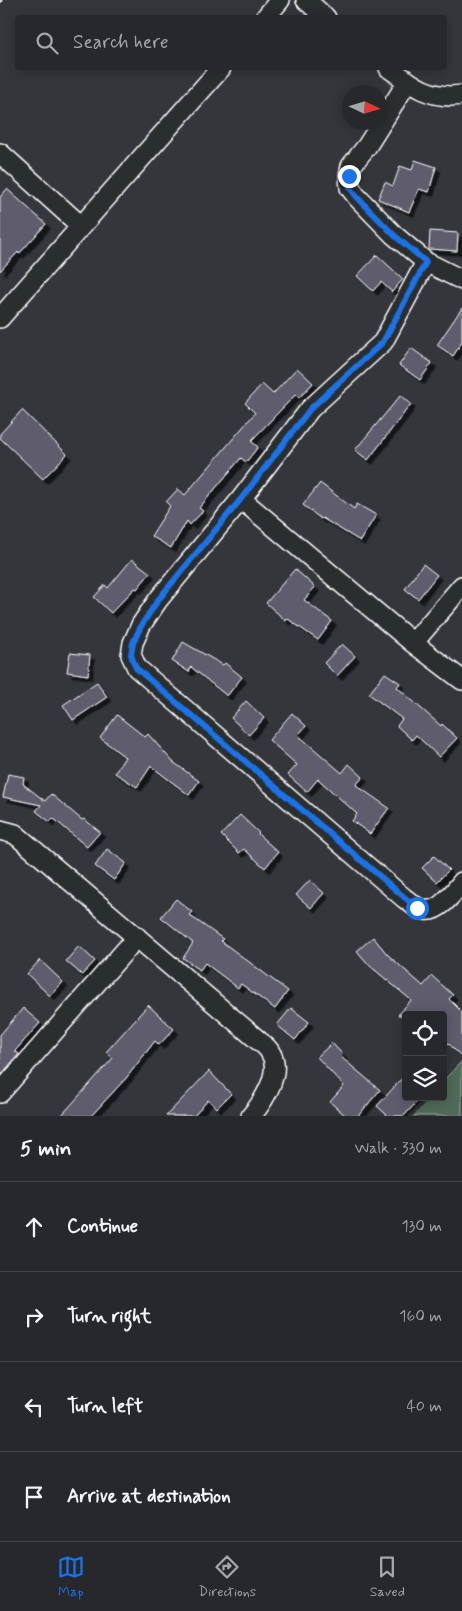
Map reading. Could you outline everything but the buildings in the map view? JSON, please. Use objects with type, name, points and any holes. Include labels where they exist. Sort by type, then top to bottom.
[{"type":"street","points":[[268,15],[280,0]]},
{"type":"street","points":[[306,0],[323,15]]},
{"type":"street","points":[[0,318],[219,70]]},
{"type":"street","points":[[392,70],[434,95],[462,95]]},
{"type":"street","points":[[408,81],[367,146],[351,166],[349,176],[350,188],[394,235],[426,262],[462,280]]},
{"type":"street","points":[[0,153],[80,226]]},
{"type":"street","points":[[426,262],[383,342],[310,409],[241,499],[158,600],[141,626],[133,643],[131,655],[136,668],[417,908],[427,911],[436,908],[462,882]]},
{"type":"street","points":[[241,499],[413,643],[462,680]]},
{"type":"street","points":[[413,643],[462,586]]},
{"type":"street","points":[[0,830],[15,834],[260,1040],[271,1053],[275,1069],[259,1106],[251,1116]]},
{"type":"street","points":[[0,1093],[137,937]]},
{"type":"green space","points":[[462,1061],[462,1116],[409,1116],[423,1101],[447,1101],[447,1077]]},
{"type":"route","points":[[349,176],[350,188],[357,197],[394,235],[426,262],[383,342],[310,409],[241,499],[158,600],[141,626],[133,643],[131,655],[136,668],[417,908]]}]
